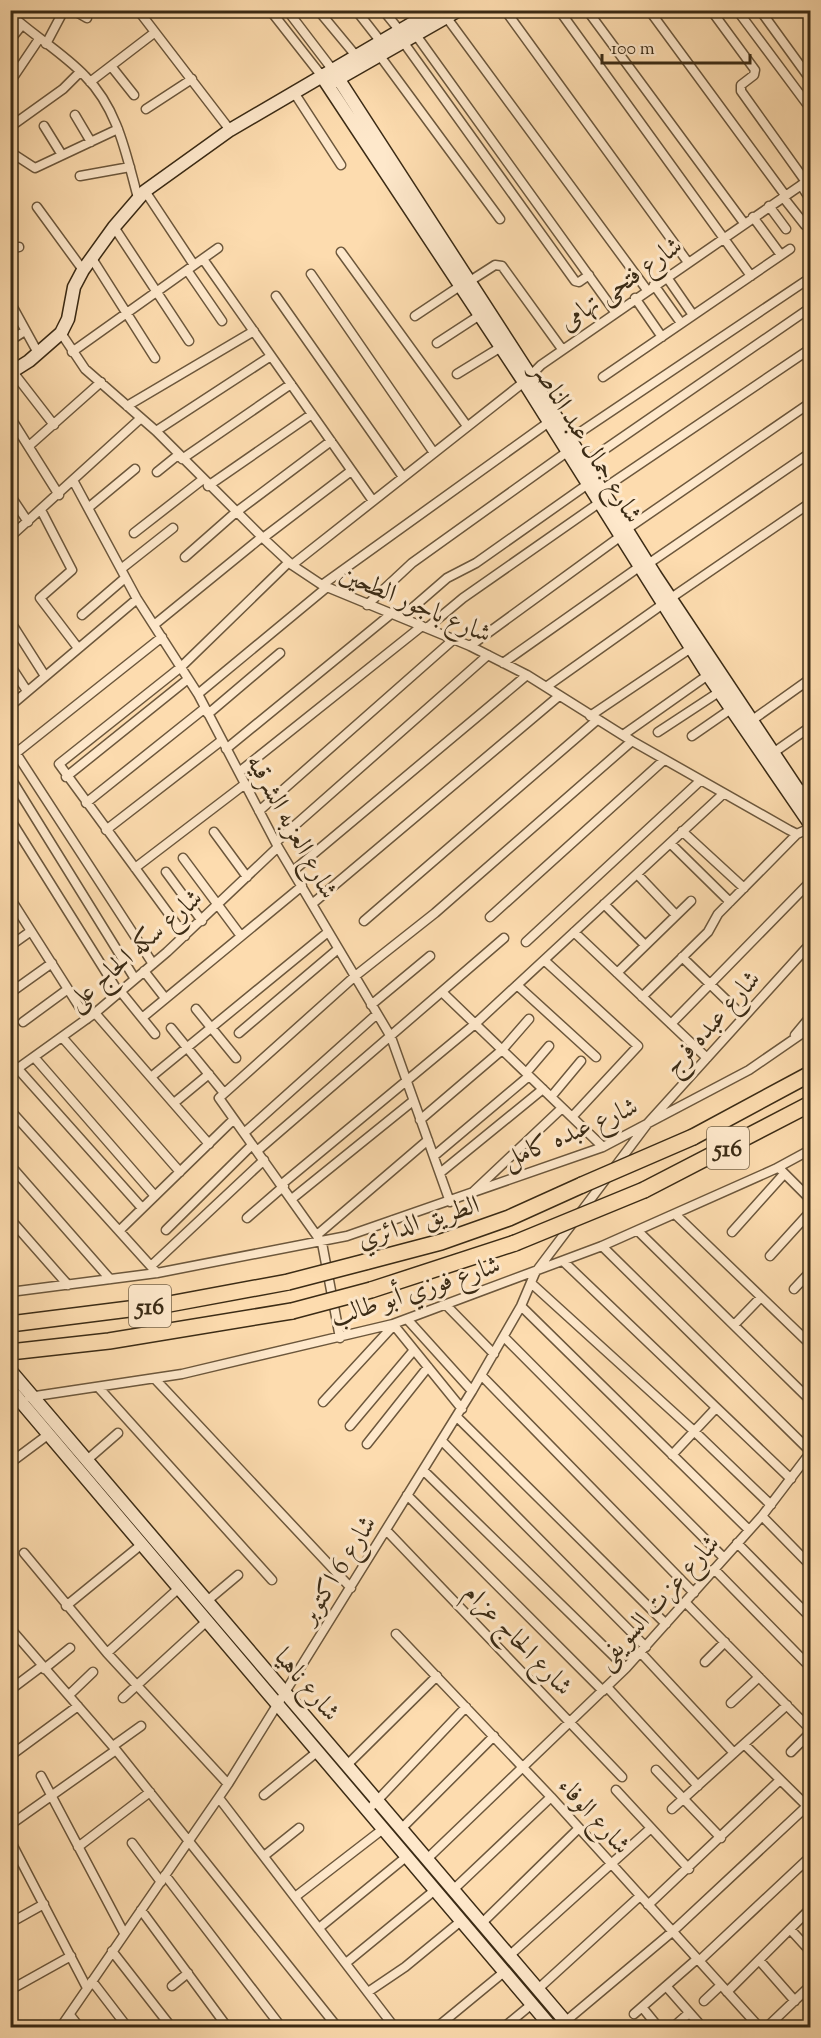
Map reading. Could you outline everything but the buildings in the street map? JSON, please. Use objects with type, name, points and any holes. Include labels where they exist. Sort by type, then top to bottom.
[{"type":"highway","points":[[804,1078],[810,1059]]},
{"type":"highway","name":"الطريق الدائري","points":[[10,1324],[169,1304],[288,1282],[441,1242],[509,1218],[693,1137],[804,1078]]},
{"type":"highway","name":"الطريق الدائري","points":[[14,1352],[109,1341],[292,1311],[371,1290],[515,1243],[644,1190],[810,1104]]},
{"type":"street","points":[[10,82],[43,41],[64,10]]},
{"type":"street","points":[[73,10],[87,18]]},
{"type":"street","points":[[270,10],[330,77]]},
{"type":"street","points":[[287,10],[330,77]]},
{"type":"street","points":[[318,10],[357,57]]},
{"type":"street","points":[[356,10],[381,42]]},
{"type":"street","points":[[383,10],[575,281],[578,282],[589,275]]},
{"type":"street","points":[[330,77],[381,42],[416,35],[459,10]]},
{"type":"street","points":[[505,10],[687,261]]},
{"type":"street","points":[[559,10],[751,276]]},
{"type":"street","points":[[587,10],[744,223]]},
{"type":"street","points":[[649,10],[804,225]]},
{"type":"street","points":[[711,10],[754,70],[754,75],[741,85],[741,91],[806,182],[810,200]]},
{"type":"street","points":[[737,10],[810,108]]},
{"type":"street","points":[[760,10],[810,79]]},
{"type":"street","points":[[54,424],[12,372],[61,333],[68,319],[74,287],[83,270],[114,227],[142,194],[231,130],[310,85],[380,56],[433,11]]},
{"type":"street","points":[[142,12],[154,33],[231,130]]},
{"type":"street","points":[[10,14],[80,72],[108,106],[142,194],[191,268],[222,321]]},
{"type":"street","points":[[447,18],[651,287],[681,323]]},
{"type":"street","points":[[10,40],[22,25]]},
{"type":"street","points":[[90,82],[154,33]]},
{"type":"street","points":[[416,35],[615,312]]},
{"type":"street","points":[[380,56],[500,219]]},
{"type":"street","points":[[111,66],[134,95]]},
{"type":"street","points":[[10,127],[63,89],[80,72]]},
{"type":"street","name":"شارع جمال عبد الناصر","points":[[330,77],[527,378],[570,439],[585,463],[596,493]]},
{"type":"street","points":[[146,109],[192,79]]},
{"type":"street","points":[[296,94],[341,165]]},
{"type":"street","points":[[75,115],[91,142]]},
{"type":"street","points":[[44,126],[62,155]]},
{"type":"street","points":[[15,155],[35,168],[118,129]]},
{"type":"street","points":[[80,176],[130,167]]},
{"type":"street","name":"شارع فتحى تهامى","points":[[66,777],[59,765],[181,667],[291,564],[562,350],[687,261],[806,182]]},
{"type":"street","points":[[769,206],[786,229]]},
{"type":"street","points":[[38,207],[83,270]]},
{"type":"street","points":[[753,217],[781,255]]},
{"type":"street","points":[[114,227],[189,341]]},
{"type":"street","points":[[72,352],[218,248]]},
{"type":"street","points":[[603,377],[790,249]]},
{"type":"street","points":[[341,252],[467,426]]},
{"type":"street","points":[[91,257],[155,358]]},
{"type":"street","points":[[203,259],[373,501]]},
{"type":"street","points":[[415,316],[495,265],[502,266],[562,350]]},
{"type":"street","points":[[311,274],[434,453]]},
{"type":"street","points":[[666,276],[693,315]]},
{"type":"street","points":[[570,439],[810,278]]},
{"type":"street","name":"شارع جمال عبد الناصر","points":[[465,283],[480,315],[501,347],[527,378],[567,452],[810,808]]},
{"type":"street","points":[[276,296],[403,477]]},
{"type":"street","points":[[635,298],[662,337]]},
{"type":"street","points":[[10,302],[38,353]]},
{"type":"street","points":[[585,463],[810,308]]},
{"type":"street","points":[[437,343],[480,315]]},
{"type":"street","points":[[14,338],[26,331]]},
{"type":"street","points":[[127,406],[254,331]]},
{"type":"street","name":"شارع باجور الطحين","points":[[61,333],[72,352],[101,382],[156,431],[235,513],[291,564],[324,586],[470,646],[527,675],[664,760],[797,834]]},
{"type":"street","points":[[457,374],[501,347]]},
{"type":"street","points":[[402,617],[447,578],[596,493],[810,349]]},
{"type":"street","points":[[156,431],[271,356]]},
{"type":"street","points":[[29,446],[101,382]]},
{"type":"street","points":[[157,472],[291,384]]},
{"type":"street","points":[[470,646],[624,533],[810,403]]},
{"type":"street","points":[[134,533],[205,483],[312,414]]},
{"type":"street","points":[[10,417],[59,495]]},
{"type":"street","points":[[10,537],[74,482],[141,418]]},
{"type":"street","points":[[198,694],[324,586],[549,422]]},
{"type":"street","points":[[185,557],[235,513],[331,441]]},
{"type":"street","points":[[367,605],[412,563],[567,452]]},
{"type":"street","points":[[503,663],[810,453]]},
{"type":"street","points":[[88,508],[135,469]]},
{"type":"street","points":[[154,625],[262,538],[351,471]]},
{"type":"street","name":"شارع العزبه الشرقيه","points":[[74,482],[137,599],[198,694],[277,844],[391,1037],[450,1202]]},
{"type":"street","points":[[239,772],[596,493]]},
{"type":"street","points":[[10,495],[28,522]]},
{"type":"street","points":[[546,687],[810,503]]},
{"type":"street","points":[[41,510],[72,570],[40,598],[78,648]]},
{"type":"street","points":[[82,615],[123,573],[173,528]]},
{"type":"street","points":[[15,702],[137,599]]},
{"type":"street","name":"شارع جمال عبد الناصر","points":[[667,601],[708,675],[810,826]]},
{"type":"street","points":[[106,830],[223,745],[391,614]]},
{"type":"street","points":[[10,621],[45,676]]},
{"type":"street","points":[[16,753],[162,637]]},
{"type":"street","points":[[259,811],[454,639]]},
{"type":"street","points":[[364,921],[594,718],[691,648]]},
{"type":"street","points":[[86,803],[280,653]]},
{"type":"street","name":"شارع سكه الحاج على","points":[[14,1072],[95,1013],[185,936],[247,877],[277,844],[488,655]]},
{"type":"street","points":[[10,665],[27,691]]},
{"type":"street","points":[[293,871],[527,675]]},
{"type":"street","points":[[623,735],[708,675]]},
{"type":"street","points":[[185,936],[66,777],[188,679]]},
{"type":"street","points":[[751,721],[810,679]]},
{"type":"street","points":[[658,732],[719,692]]},
{"type":"street","points":[[312,904],[559,696]]},
{"type":"street","points":[[692,736],[731,709]]},
{"type":"street","points":[[773,753],[810,727]]},
{"type":"street","points":[[340,1338],[320,1239],[293,1198],[233,1120],[221,1102],[222,1094],[354,977],[435,913],[632,741]]},
{"type":"street","points":[[10,744],[153,964]]},
{"type":"street","points":[[490,917],[664,760]]},
{"type":"street","points":[[10,777],[135,979]]},
{"type":"street","points":[[526,942],[700,781]]},
{"type":"street","points":[[135,868],[244,784]]},
{"type":"street","points":[[800,792],[810,785]]},
{"type":"street","points":[[247,1218],[283,1185],[475,1024],[723,794]]},
{"type":"street","points":[[10,819],[120,992],[155,1034]]},
{"type":"street","points":[[642,997],[708,932],[718,914],[797,834],[810,826]]},
{"type":"street","points":[[682,831],[744,888]]},
{"type":"street","points":[[214,832],[247,877]]},
{"type":"street","points":[[670,843],[730,902]]},
{"type":"street","points":[[183,858],[241,936]]},
{"type":"street","points":[[166,872],[202,921]]},
{"type":"street","points":[[637,874],[676,915]]},
{"type":"street","points":[[671,1024],[810,882]]},
{"type":"street","points":[[142,1018],[302,886]]},
{"type":"street","points":[[10,898],[87,1019]]},
{"type":"street","points":[[616,973],[691,901]]},
{"type":"street","points":[[604,904],[645,945]]},
{"type":"street","points":[[10,946],[31,931]]},
{"type":"street","points":[[151,1077],[328,932]]},
{"type":"street","points":[[574,932],[707,1058]]},
{"type":"street","points":[[166,1230],[255,1148],[391,1037],[504,938]]},
{"type":"street","name":"شارع عبده فرج","points":[[535,1273],[648,1123],[810,944]]},
{"type":"street","points":[[239,1033],[338,949]]},
{"type":"street","points":[[371,1005],[430,956]]},
{"type":"street","points":[[682,957],[744,1017]]},
{"type":"street","points":[[544,960],[638,1046],[572,1117]]},
{"type":"street","points":[[10,993],[52,963]]},
{"type":"street","points":[[144,971],[165,998]]},
{"type":"street","points":[[517,985],[596,1057]]},
{"type":"street","points":[[23,1022],[68,989]]},
{"type":"street","points":[[443,993],[603,1147]]},
{"type":"street","points":[[196,1009],[236,1058]]},
{"type":"street","points":[[95,1013],[209,1144]]},
{"type":"street","points":[[244,1133],[377,1014]]},
{"type":"street","points":[[784,1048],[810,1017]]},
{"type":"street","points":[[420,1120],[502,1050],[529,1019]]},
{"type":"street","points":[[171,1028],[222,1094]]},
{"type":"street","name":"شارع عبده كامل","points":[[10,1292],[110,1279],[320,1239],[450,1202],[603,1147],[738,1076],[784,1048],[810,1028]]},
{"type":"street","points":[[62,1037],[180,1172]]},
{"type":"street","points":[[434,1156],[528,1074],[549,1046]]},
{"type":"street","points":[[34,1057],[155,1196]]},
{"type":"street","points":[[551,1097],[581,1061]]},
{"type":"street","points":[[14,1072],[142,1208]]},
{"type":"street","points":[[174,1103],[208,1074]]},
{"type":"street","points":[[440,1173],[543,1089]]},
{"type":"street","points":[[293,1198],[413,1101]]},
{"type":"street","points":[[468,1196],[562,1108]]},
{"type":"street","points":[[10,1110],[154,1270],[264,1160]]},
{"type":"street","points":[[119,1231],[233,1120]]},
{"type":"street","points":[[320,1239],[428,1140]]},
{"type":"street","name":"شارع فوزي أبو طالب","points":[[14,1398],[155,1379],[393,1324],[564,1262],[781,1171],[810,1150]]},
{"type":"street","points":[[10,1165],[110,1279]]},
{"type":"street","points":[[732,1232],[781,1171],[810,1199]]},
{"type":"street","points":[[770,1256],[810,1212]]},
{"type":"street","points":[[676,1215],[810,1344]]},
{"type":"street","points":[[10,1220],[68,1285]]},
{"type":"street","points":[[638,1231],[810,1400]]},
{"type":"street","points":[[602,1246],[810,1452]]},
{"type":"street","points":[[564,1262],[790,1479]]},
{"type":"street","points":[[794,1289],[810,1272]]},
{"type":"street","name":"شارع 6 اكتوبر","points":[[60,2028],[228,1785],[460,1413],[521,1306],[535,1273]]},
{"type":"street","points":[[531,1283],[694,1431],[771,1505]]},
{"type":"street","points":[[734,1325],[761,1297]]},
{"type":"street","points":[[446,1305],[494,1354]]},
{"type":"street","points":[[521,1306],[749,1530]]},
{"type":"street","points":[[407,1319],[472,1391]]},
{"type":"street","points":[[323,1402],[393,1324],[428,1367],[460,1413],[666,1624]]},
{"type":"street","points":[[504,1336],[724,1558]]},
{"type":"street","points":[[350,1426],[414,1350]]},
{"type":"street","points":[[367,1444],[428,1367]]},
{"type":"street","name":"شارع ناهيا","points":[[10,1370],[87,1460],[167,1564],[179,1588],[552,2028]]},
{"type":"street","points":[[482,1376],[694,1593]]},
{"type":"street","points":[[155,1379],[351,1587]]},
{"type":"street","points":[[99,1388],[272,1580]]},
{"type":"street","name":"شارع ناهيا","points":[[14,1398],[49,1434],[142,1544],[207,1601],[568,2024]]},
{"type":"street","points":[[672,1455],[716,1408]]},
{"type":"street","points":[[87,1460],[118,1432]]},
{"type":"street","points":[[10,1463],[49,1434]]},
{"type":"street","points":[[441,1441],[643,1650],[734,1753]]},
{"type":"street","name":"شارع عزت السويفى","points":[[427,1859],[643,1650],[762,1516],[810,1452]]},
{"type":"street","points":[[423,1470],[626,1668]]},
{"type":"street","points":[[407,1495],[605,1689],[698,1786]]},
{"type":"street","points":[[762,1516],[810,1565]]},
{"type":"street","name":"شارع الحاج عزام","points":[[386,1530],[622,1777]]},
{"type":"street","points":[[737,1543],[810,1617]]},
{"type":"street","points":[[66,1606],[142,1544]]},
{"type":"street","points":[[24,1553],[66,1606],[136,1686],[228,1785]]},
{"type":"street","points":[[714,1569],[810,1667]]},
{"type":"street","points":[[207,1601],[238,1575]]},
{"type":"street","points":[[107,1653],[179,1588]]},
{"type":"street","points":[[685,1602],[810,1731],[791,1752]]},
{"type":"street","points":[[123,1698],[207,1621]]},
{"type":"street","points":[[10,1628],[115,1748],[338,2028]]},
{"type":"street","name":"شارع الوفاء","points":[[396,1634],[551,1797],[724,1988],[754,2026]]},
{"type":"street","points":[[705,1662],[725,1642]]},
{"type":"street","points":[[10,1690],[70,1648]]},
{"type":"street","points":[[69,1695],[93,1672]]},
{"type":"street","points":[[347,1765],[437,1676]]},
{"type":"street","points":[[731,1703],[759,1677]]},
{"type":"street","points":[[672,1809],[787,1705]]},
{"type":"street","points":[[10,1756],[78,1706]]},
{"type":"street","points":[[367,1811],[466,1707]]},
{"type":"street","points":[[10,1825],[115,1748],[141,1726]]},
{"type":"street","points":[[401,1829],[494,1736]]},
{"type":"street","points":[[568,2024],[809,1808],[744,1744]]},
{"type":"street","points":[[264,1795],[317,1752]]},
{"type":"street","points":[[656,1770],[721,1838]]},
{"type":"street","points":[[41,1776],[124,1933]]},
{"type":"street","points":[[648,1905],[689,1869],[780,1780]]},
{"type":"street","points":[[616,1790],[689,1869]]},
{"type":"street","points":[[78,1847],[150,1792]]},
{"type":"street","points":[[453,1890],[551,1797]]},
{"type":"street","points":[[219,1798],[395,2028]]},
{"type":"street","points":[[264,1856],[299,1828]]},
{"type":"street","points":[[482,1923],[579,1828]]},
{"type":"street","points":[[510,1956],[651,1828]]},
{"type":"street","points":[[295,1896],[382,1829]]},
{"type":"street","points":[[10,1840],[71,1956],[90,1985],[128,2028]]},
{"type":"street","points":[[132,1844],[163,1879],[282,2028]]},
{"type":"street","points":[[319,1928],[406,1857]]},
{"type":"street","points":[[659,2028],[638,2011],[698,1960],[810,1857]]},
{"type":"street","points":[[346,1963],[435,1890]]},
{"type":"street","points":[[538,1989],[640,1896]]},
{"type":"street","points":[[10,1923],[44,1904]]},
{"type":"street","points":[[704,2001],[759,1960],[810,1909]]},
{"type":"street","points":[[141,1910],[227,2027]]},
{"type":"street","points":[[368,1992],[405,1967],[461,1921]]},
{"type":"street","points":[[790,1929],[810,1952]]},
{"type":"street","points":[[112,1951],[172,2028]]},
{"type":"street","points":[[10,1990],[71,1956]]},
{"type":"street","points":[[759,1960],[795,2001]]},
{"type":"street","points":[[436,2028],[504,1972]]},
{"type":"street","points":[[172,1986],[188,1973]]},
{"type":"street","points":[[666,1986],[703,2028]]},
{"type":"street","points":[[766,2028],[810,1986]]},
{"type":"street","points":[[503,2028],[532,2004]]},
{"type":"street","points":[[672,2028],[689,2013]]},
{"type":"street","points":[[70,2015],[80,2028]]}]
